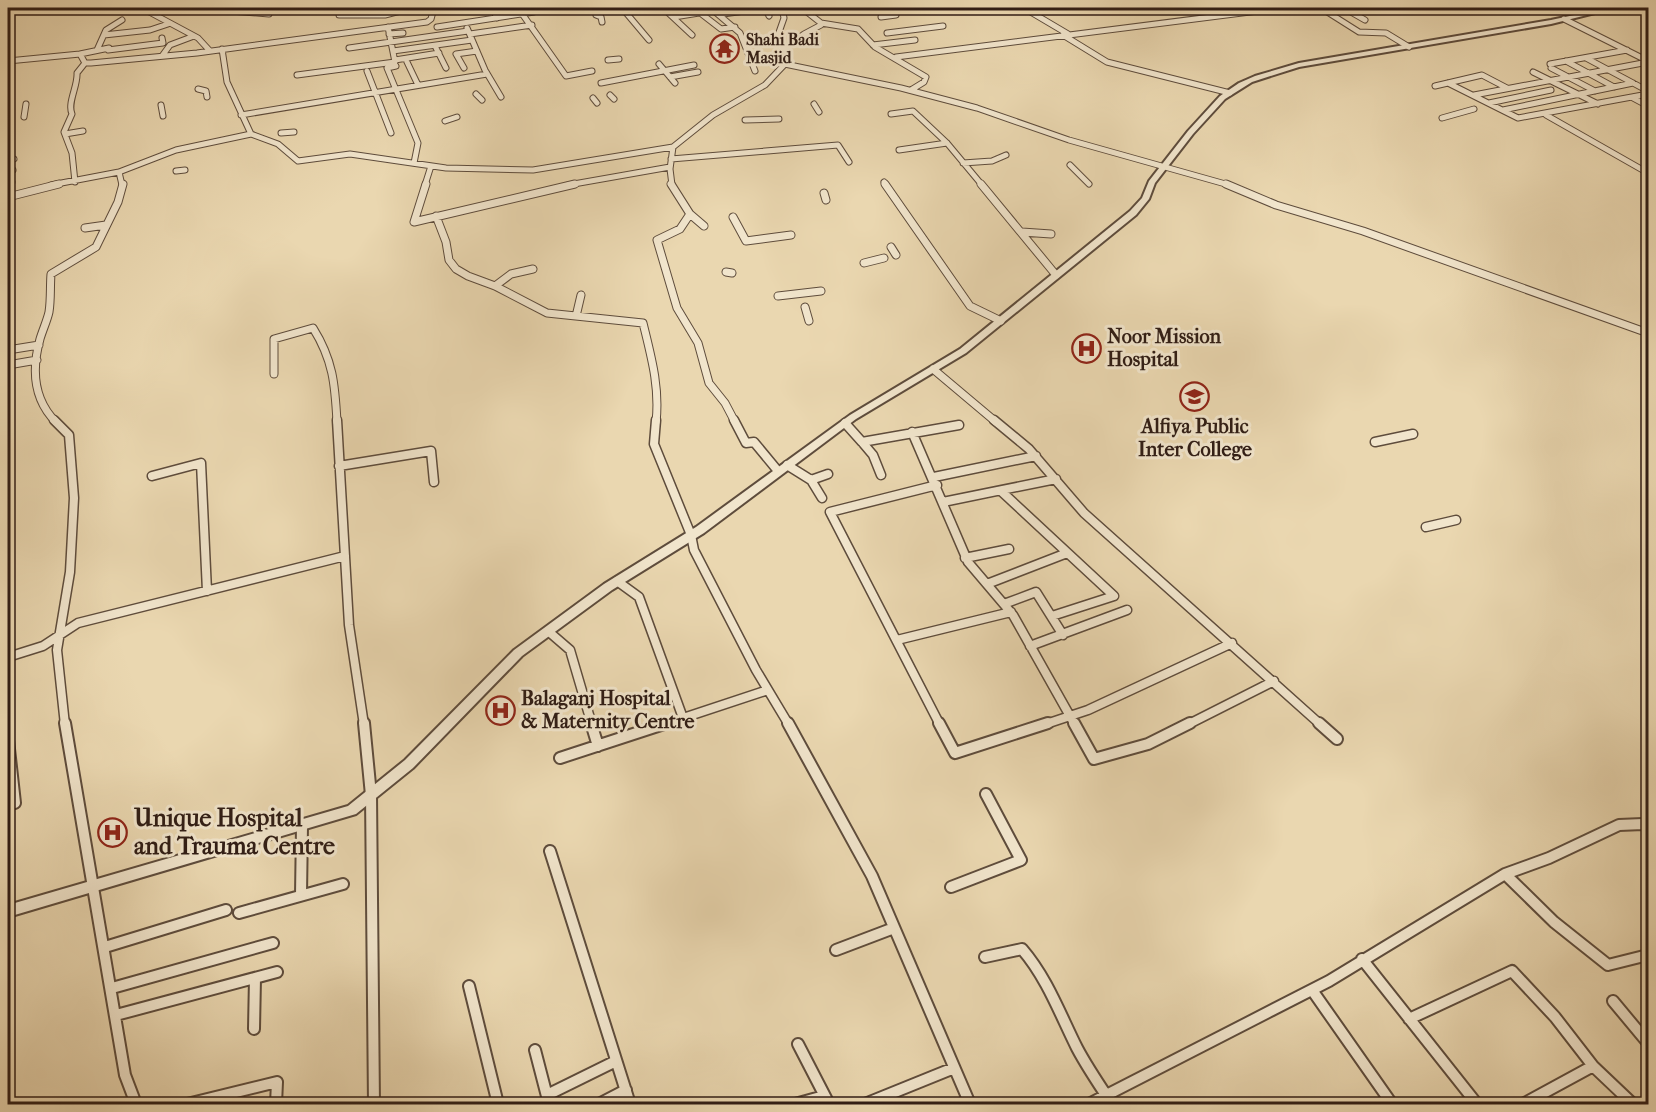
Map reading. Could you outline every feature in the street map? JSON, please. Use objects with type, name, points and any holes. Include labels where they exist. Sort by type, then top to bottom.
[{"type":"street","points":[[144,8],[168,24],[205,42],[210,51]]},
{"type":"street","points":[[360,8],[364,14]]},
{"type":"street","points":[[339,15],[385,15],[412,8]]},
{"type":"street","points":[[75,182],[72,153],[65,134],[78,84],[76,78],[86,64],[210,51],[427,22],[433,15],[434,8]]},
{"type":"street","points":[[497,18],[494,9],[504,8]]},
{"type":"street","points":[[518,8],[566,76],[592,71]]},
{"type":"street","points":[[622,8],[649,40]]},
{"type":"street","points":[[674,17],[688,10],[699,12],[730,8]]},
{"type":"street","points":[[719,15],[752,10],[750,8]]},
{"type":"street","points":[[765,8],[769,16]]},
{"type":"street","points":[[777,38],[784,18],[782,8]]},
{"type":"street","points":[[802,8],[812,20],[821,25]]},
{"type":"street","points":[[1024,8],[1107,62],[1230,93]]},
{"type":"street","points":[[896,57],[1281,8]]},
{"type":"street","points":[[1321,8],[1359,32],[1386,33],[1409,47]]},
{"type":"street","points":[[1344,8],[1365,20]]},
{"type":"street","points":[[8,911],[352,810],[450,724],[518,653],[617,581],[691,535],[845,423],[963,351],[1001,321],[1133,213],[1166,166],[1219,101],[1250,81],[1299,64],[1409,47],[1612,8]]},
{"type":"street","points":[[667,9],[690,34],[682,35]]},
{"type":"street","points":[[713,10],[735,27],[752,57],[755,71]]},
{"type":"street","points":[[231,11],[269,14]]},
{"type":"street","points":[[437,27],[534,12]]},
{"type":"street","points":[[699,12],[721,29],[735,27]]},
{"type":"street","points":[[596,15],[602,22]]},
{"type":"street","points":[[881,17],[896,15]]},
{"type":"street","points":[[1564,19],[1648,61]]},
{"type":"street","points":[[97,50],[106,30],[122,20]]},
{"type":"street","points":[[465,22],[487,74],[501,97]]},
{"type":"street","points":[[104,35],[150,30],[168,24]]},
{"type":"street","points":[[393,51],[435,45],[532,25]]},
{"type":"street","points":[[911,90],[920,85],[926,77],[873,45],[854,26],[821,25],[808,29],[800,39],[776,55],[775,62],[911,90],[977,108],[1019,124],[1107,151],[1222,182],[1276,205],[1363,231],[1648,333]]},
{"type":"street","points":[[887,33],[943,26]]},
{"type":"street","points":[[388,27],[396,66],[387,68],[418,143],[414,163]]},
{"type":"street","points":[[389,34],[403,33]]},
{"type":"street","points":[[162,56],[165,50],[177,41],[194,36]]},
{"type":"street","points":[[349,48],[391,42],[471,37]]},
{"type":"street","points":[[453,47],[471,37]]},
{"type":"street","points":[[873,45],[915,40]]},
{"type":"street","points":[[8,61],[80,54],[109,48],[108,51],[163,41],[165,50]]},
{"type":"street","points":[[435,45],[446,68]]},
{"type":"street","points":[[222,49],[227,82],[250,134]]},
{"type":"street","points":[[1595,91],[1551,66],[1565,61],[1628,50]]},
{"type":"street","points":[[464,68],[456,54],[477,51]]},
{"type":"street","points":[[297,75],[439,53]]},
{"type":"street","points":[[80,54],[86,64]]},
{"type":"street","points":[[1585,58],[1648,92]]},
{"type":"street","points":[[608,60],[619,59]]},
{"type":"street","points":[[1565,61],[1614,87]]},
{"type":"street","points":[[1473,95],[1648,61]]},
{"type":"street","points":[[407,63],[418,85]]},
{"type":"street","points":[[658,64],[675,83]]},
{"type":"street","points":[[298,161],[350,154],[431,166],[533,170],[673,147],[712,115],[765,85],[777,76],[785,64]]},
{"type":"street","points":[[601,83],[694,65]]},
{"type":"street","points":[[367,71],[392,133]]},
{"type":"street","points":[[670,77],[698,72]]},
{"type":"street","points":[[1533,72],[1598,104]]},
{"type":"street","points":[[242,115],[487,74]]},
{"type":"street","points":[[1435,86],[1482,75],[1561,112]]},
{"type":"street","points":[[1536,82],[1566,97]]},
{"type":"street","points":[[1449,83],[1518,118],[1561,112],[1648,92]]},
{"type":"street","points":[[1503,111],[1633,83]]},
{"type":"street","points":[[920,85],[925,94]]},
{"type":"street","points":[[198,88],[206,92],[207,97]]},
{"type":"street","points":[[1489,103],[1551,90]]},
{"type":"street","points":[[476,94],[482,100]]},
{"type":"street","points":[[1632,97],[1648,106]]},
{"type":"street","points":[[24,117],[26,104]]},
{"type":"street","points":[[814,104],[819,112]]},
{"type":"street","points":[[161,105],[163,116]]},
{"type":"street","points":[[1442,118],[1474,109]]},
{"type":"street","points":[[891,114],[913,111],[947,143],[1056,275]]},
{"type":"street","points":[[1546,115],[1648,173]]},
{"type":"street","points":[[445,121],[458,117]]},
{"type":"street","points":[[745,120],[779,120]]},
{"type":"street","points":[[65,134],[83,131]]},
{"type":"street","points":[[281,133],[294,132]]},
{"type":"street","points":[[8,198],[37,188],[119,172],[176,150],[250,134],[278,144],[309,167]]},
{"type":"street","points":[[899,150],[947,143]]},
{"type":"street","points":[[431,166],[414,222],[670,163],[838,145],[849,162]]},
{"type":"street","points":[[673,147],[670,163],[674,190],[688,206],[690,214],[704,226]]},
{"type":"street","points":[[147,153],[158,158]]},
{"type":"street","points":[[963,163],[992,161],[1006,155]]},
{"type":"street","points":[[1070,165],[1089,184]]},
{"type":"street","points":[[176,171],[185,170]]},
{"type":"street","points":[[119,172],[123,183],[96,247],[51,274],[49,312],[37,360],[38,396],[46,412],[69,435],[72,450],[74,498],[70,572],[57,650],[66,738],[94,884],[125,1075],[136,1104]]},
{"type":"street","points":[[884,182],[970,306],[1001,321]]},
{"type":"street","points":[[824,193],[826,200]]},
{"type":"street","points":[[690,214],[680,229],[657,240],[677,308],[698,343],[709,383],[725,403],[746,443],[754,442],[778,471]]},
{"type":"street","points":[[436,216],[446,242],[449,260],[456,269],[495,286],[547,314],[643,323],[655,372],[658,403],[654,444],[691,535],[694,550],[768,690],[800,742],[872,876],[970,1104]]},
{"type":"street","points":[[733,217],[746,241],[791,235]]},
{"type":"street","points":[[85,228],[106,225]]},
{"type":"street","points":[[1022,232],[1051,234]]},
{"type":"street","points":[[891,247],[896,255]]},
{"type":"street","points":[[864,262],[884,258]]},
{"type":"street","points":[[495,286],[511,274],[533,269]]},
{"type":"street","points":[[778,296],[820,291]]},
{"type":"street","points":[[577,312],[581,295]]},
{"type":"street","points":[[805,307],[808,321]]},
{"type":"street","points":[[274,374],[274,339],[313,328],[327,350],[335,381],[349,625],[360,686],[371,795],[374,1104]]},
{"type":"street","points":[[8,350],[39,345]]},
{"type":"street","points":[[8,365],[37,360]]},
{"type":"street","points":[[933,369],[1036,456],[1084,513],[1337,739]]},
{"type":"street","points":[[845,423],[873,455],[881,474]]},
{"type":"street","points":[[862,442],[959,425]]},
{"type":"street","points":[[912,432],[935,481],[966,558],[1011,612],[1094,759],[1148,744],[1274,681]]},
{"type":"street","points":[[1375,442],[1413,434]]},
{"type":"street","points":[[339,466],[430,451],[434,482]]},
{"type":"street","points":[[1036,456],[935,481],[830,512],[956,753],[1070,716],[1141,687],[1232,643]]},
{"type":"street","points":[[152,476],[201,463],[207,591]]},
{"type":"street","points":[[787,465],[811,480],[822,498]]},
{"type":"street","points":[[811,480],[828,474]]},
{"type":"street","points":[[943,502],[1056,480]]},
{"type":"street","points":[[1001,491],[1114,596],[1052,616]]},
{"type":"street","points":[[1426,527],[1456,520]]},
{"type":"street","points":[[966,558],[1009,549]]},
{"type":"street","points":[[987,584],[1067,553]]},
{"type":"street","points":[[8,657],[43,646],[78,623],[345,556]]},
{"type":"street","points":[[617,581],[639,597],[683,718]]},
{"type":"street","points":[[1004,604],[1036,591],[1063,635]]},
{"type":"street","points":[[1030,646],[1127,610]]},
{"type":"street","points":[[897,640],[1011,612]]},
{"type":"street","points":[[548,631],[570,650],[598,746]]},
{"type":"street","points":[[560,758],[768,690]]},
{"type":"street","points":[[8,740],[15,803]]},
{"type":"street","points":[[951,887],[1021,860],[986,794]]},
{"type":"street","points":[[1089,1104],[1110,1100],[1311,990],[1505,874],[1549,858],[1619,825],[1643,824],[1648,828]]},
{"type":"street","points":[[301,895],[302,826]]},
{"type":"street","points":[[550,851],[630,1104]]},
{"type":"street","points":[[1505,874],[1554,922],[1608,965],[1647,958]]},
{"type":"street","points":[[239,914],[343,884]]},
{"type":"street","points":[[105,947],[226,910]]},
{"type":"street","points":[[836,950],[894,928]]},
{"type":"street","points":[[112,988],[273,943]]},
{"type":"street","points":[[985,957],[1022,949],[1036,965],[1068,1023],[1077,1048],[1110,1100]]},
{"type":"street","points":[[1362,959],[1477,1104]]},
{"type":"street","points":[[1409,1019],[1512,971],[1555,1017],[1593,1066],[1633,1104]]},
{"type":"street","points":[[116,1015],[277,972]]},
{"type":"street","points":[[254,1029],[255,978]]},
{"type":"street","points":[[470,986],[498,1104]]},
{"type":"street","points":[[1311,990],[1392,1104]]},
{"type":"street","points":[[1613,1001],[1648,1043]]},
{"type":"street","points":[[795,1104],[826,1100],[798,1044]]},
{"type":"street","points":[[535,1050],[548,1100],[616,1061]]},
{"type":"street","points":[[1524,1104],[1593,1066]]},
{"type":"street","points":[[870,1103],[954,1068]]},
{"type":"street","points":[[187,1104],[277,1082],[276,1104]]},
{"type":"street","points":[[599,1104],[626,1089]]},
{"type":"place","name":"Shahi Badi Masjid","points":[[725,48]]},
{"type":"place","name":"Noor Mission Hospital","points":[[1086,348]]},
{"type":"place","name":"Alfiya Public Inter College","points":[[1195,396]]},
{"type":"place","name":"Balaganj Hospital & Maternity Centre","points":[[500,710]]},
{"type":"place","name":"Unique Hospital and Trauma Centre","points":[[113,832]]}]
